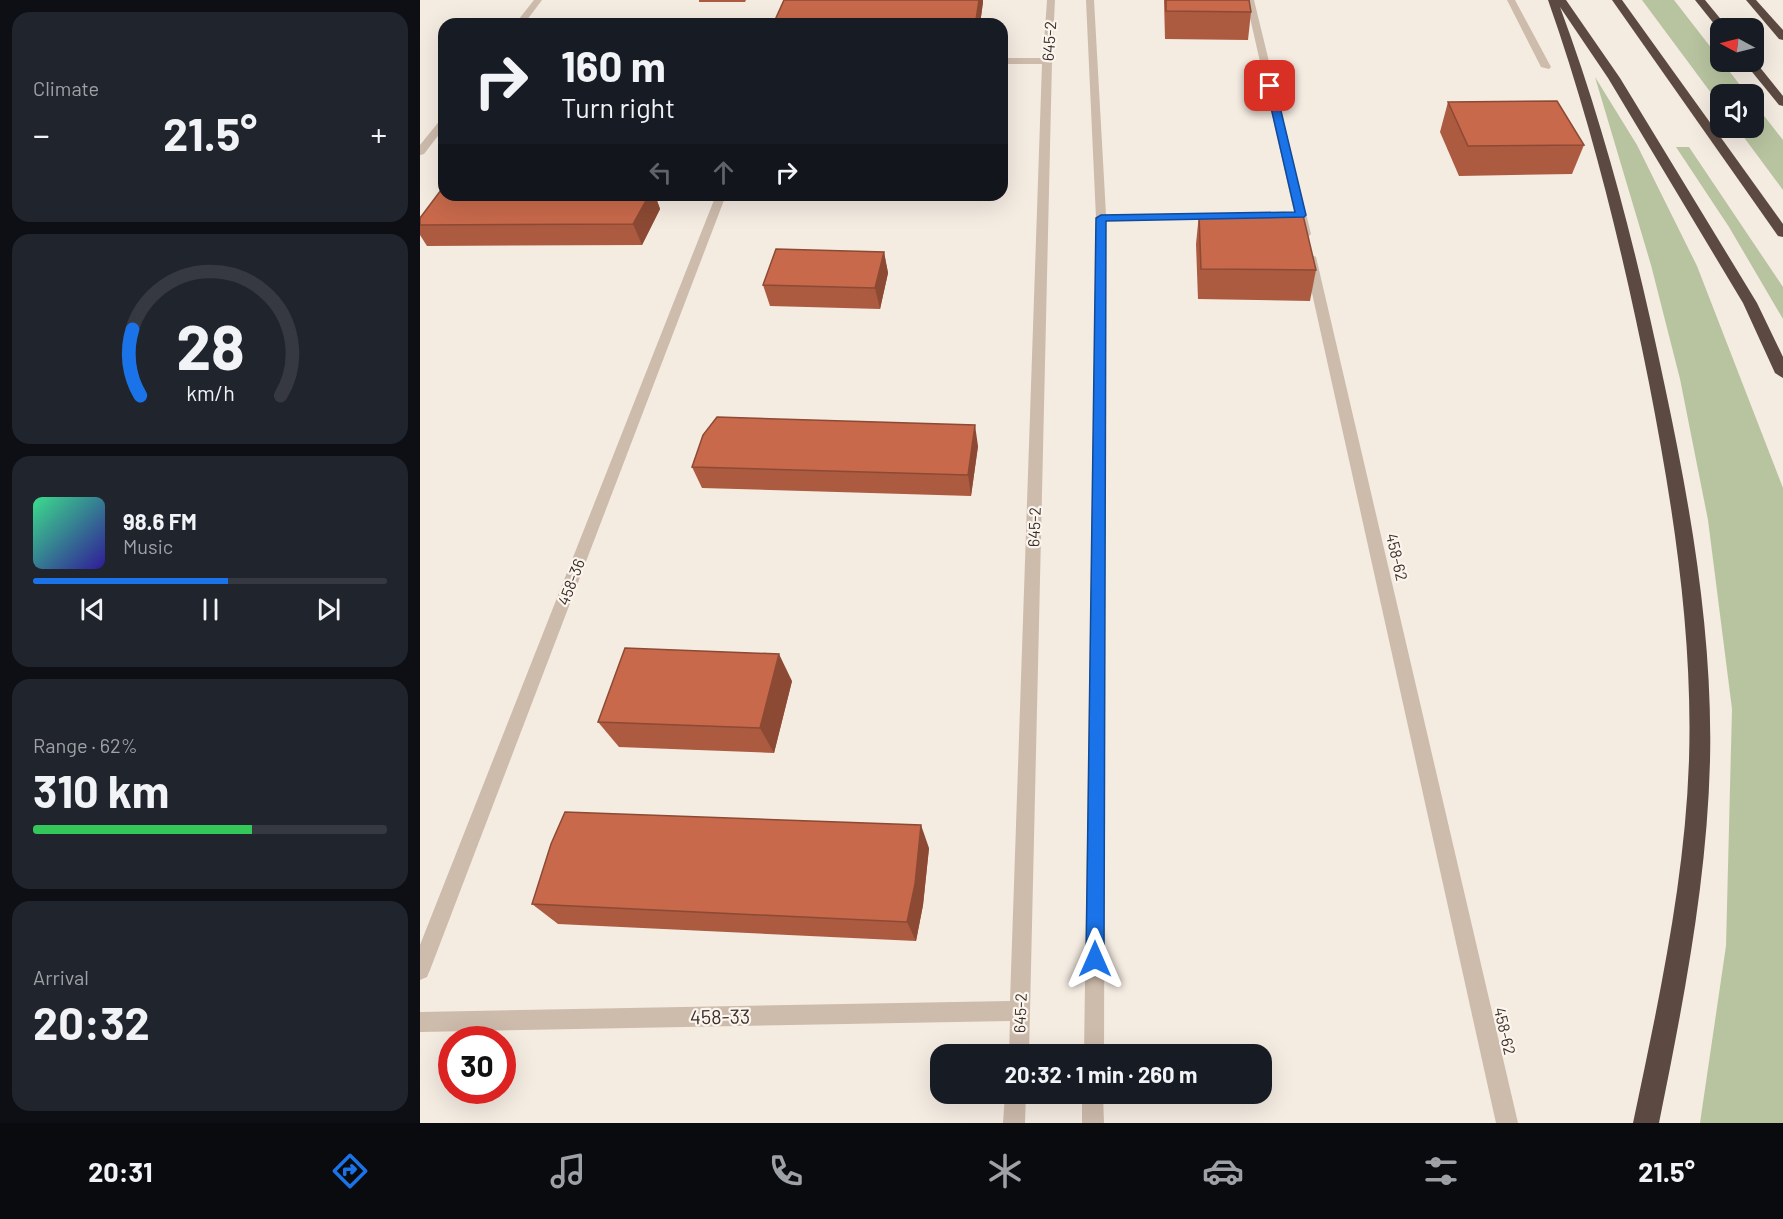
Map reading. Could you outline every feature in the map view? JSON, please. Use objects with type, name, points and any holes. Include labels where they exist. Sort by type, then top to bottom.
[{"type":"highway","points":[[1553,0],[1582,78],[1603,145],[1641,303],[1684,536],[1697,650],[1699,762],[1690,877],[1670,1007],[1646,1123]]},
{"type":"highway","points":[[1561,0],[1614,78],[1750,303],[1783,373]]},
{"type":"highway","points":[[1617,0],[1783,233]]},
{"type":"highway","points":[[1700,0],[1715,18]]},
{"type":"highway","points":[[1751,0],[1783,37]]},
{"type":"highway","points":[[1757,72],[1783,103]]},
{"type":"street","points":[[524,18],[538,0]]},
{"type":"street","name":"645-2","points":[[1019,1044],[1047,61],[1051,0]]},
{"type":"street","points":[[1090,0],[1101,218],[1094,1044]]},
{"type":"street","name":"458-62","points":[[1250,0],[1295,215],[1507,1123]]},
{"type":"street","points":[[1511,0],[1546,67]]},
{"type":"street","points":[[1008,61],[1047,61]]},
{"type":"street","points":[[420,152],[438,128]]},
{"type":"street","name":"458-36","points":[[420,970],[720,201]]},
{"type":"street","points":[[1101,218],[1230,216]]},
{"type":"street","name":"458-33","points":[[420,1022],[1021,1011]]},
{"type":"street","points":[[1014,1123],[1015,1104]]},
{"type":"street","points":[[1093,1104],[1093,1123]]},
{"type":"green space","points":[[1642,0],[1674,0],[1710,46],[1710,72],[1730,72],[1739,84],[1710,84],[1710,92]]},
{"type":"green space","points":[[1595,77],[1637,145],[1697,266],[1783,488],[1783,1123],[1700,1123],[1726,946],[1732,709],[1708,520],[1680,379],[1651,265]]},
{"type":"green space","points":[[1764,116],[1783,140],[1783,190],[1744,138],[1764,138]]},
{"type":"green space","points":[[1676,147],[1689,147],[1783,287],[1783,319],[1729,227]]},
{"type":"building","points":[[784,0],[979,0],[976,18],[776,18]]},
{"type":"building","points":[[1166,0],[1249,0],[1251,12],[1166,11]]},
{"type":"building","points":[[1557,101],[1584,145],[1468,146],[1448,102]]},
{"type":"building","points":[[438,194],[438,201],[646,201],[633,224],[420,225],[420,218]]},
{"type":"building","points":[[1199,214],[1303,215],[1316,270],[1201,269]]},
{"type":"building","points":[[776,249],[884,252],[875,288],[763,285]]},
{"type":"building","points":[[717,417],[975,425],[968,475],[692,467],[703,435]]},
{"type":"building","points":[[625,648],[779,654],[760,728],[598,722]]},
{"type":"building","points":[[565,812],[921,825],[915,884],[907,922],[532,904],[551,844]]},
{"type":"route","points":[[1095,959],[1101,218],[1301,215],[1270,86]]}]
